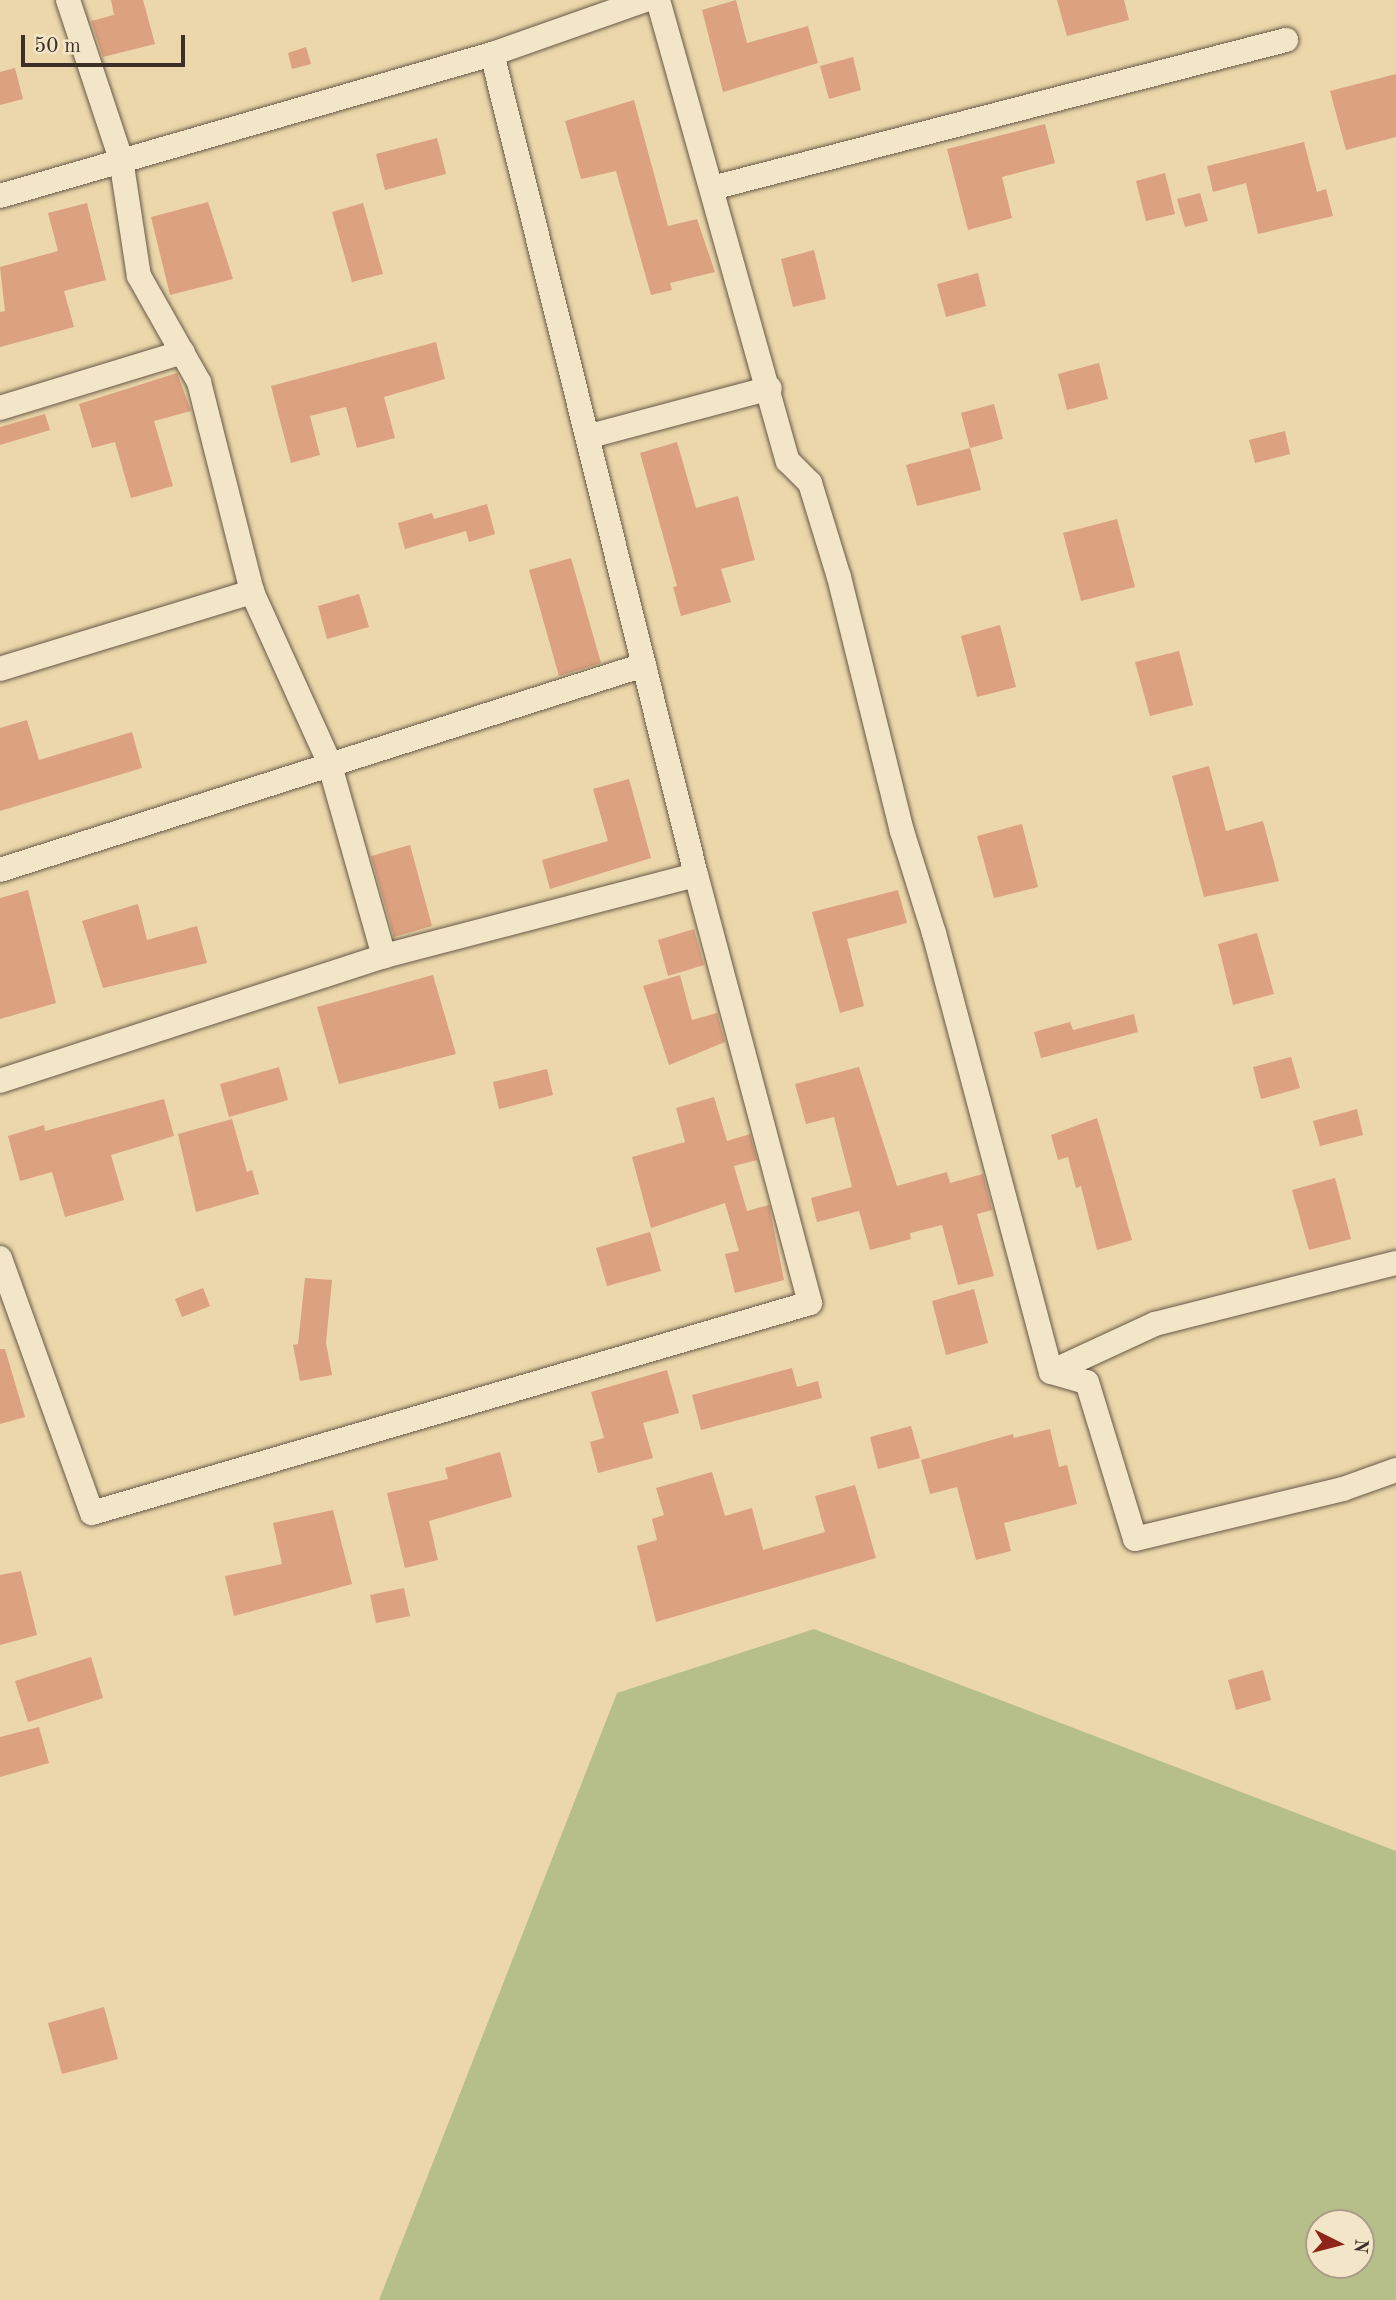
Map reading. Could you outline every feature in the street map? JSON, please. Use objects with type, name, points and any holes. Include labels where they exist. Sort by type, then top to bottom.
[{"type":"street","points":[[68,0],[121,159],[139,276],[200,382],[252,592],[329,762],[384,956]]},
{"type":"street","points":[[0,197],[121,159],[492,54],[645,0]]},
{"type":"street","points":[[658,0],[770,387],[788,461],[810,484],[839,577],[902,831],[934,933],[1051,1372]]},
{"type":"street","points":[[712,188],[1286,40]]},
{"type":"street","points":[[0,1258],[92,1513],[810,1303],[696,875],[590,436],[492,54]]},
{"type":"street","points":[[0,408],[183,352]]},
{"type":"street","points":[[590,436],[770,387]]},
{"type":"street","points":[[0,669],[252,592]]},
{"type":"street","points":[[0,870],[329,762],[644,665]]},
{"type":"street","points":[[0,1082],[384,956],[696,875]]},
{"type":"street","points":[[1051,1372],[1155,1324],[1396,1263]]},
{"type":"street","points":[[1051,1372],[1087,1382],[1135,1539],[1343,1489],[1396,1470]]},
{"type":"green space","points":[[814,1629],[1396,1851],[1396,2300],[379,2300],[617,1693]]},
{"type":"building","points":[[111,0],[143,0],[155,44],[103,57],[91,21],[114,15]]},
{"type":"building","points":[[736,0],[747,43],[808,26],[818,63],[723,92],[702,10]]},
{"type":"building","points":[[1057,0],[1124,0],[1129,20],[1067,36]]},
{"type":"building","points":[[306,47],[311,64],[292,69],[288,53]]},
{"type":"building","points":[[853,57],[861,90],[829,99],[820,66]]},
{"type":"building","points":[[15,68],[23,99],[0,105],[0,72]]},
{"type":"building","points":[[1396,74],[1396,137],[1346,150],[1330,91]]},
{"type":"building","points":[[634,100],[668,226],[697,219],[715,272],[670,283],[672,290],[651,295],[616,171],[581,179],[565,121]]},
{"type":"building","points":[[1045,124],[1055,163],[1002,177],[1012,218],[968,230],[947,149]]},
{"type":"building","points":[[437,138],[446,174],[385,190],[376,154]]},
{"type":"building","points":[[1304,142],[1317,192],[1326,189],[1333,216],[1258,234],[1246,183],[1213,192],[1207,166]]},
{"type":"building","points":[[1165,173],[1175,214],[1146,221],[1136,181]]},
{"type":"building","points":[[1200,193],[1208,221],[1185,227],[1177,199]]},
{"type":"building","points":[[208,202],[233,279],[170,295],[151,217]]},
{"type":"building","points":[[87,203],[106,280],[64,291],[74,327],[0,347],[0,312],[5,311],[0,267],[58,251],[48,213]]},
{"type":"building","points":[[363,203],[383,274],[352,282],[332,212]]},
{"type":"building","points":[[814,250],[826,299],[793,307],[781,259]]},
{"type":"building","points":[[978,273],[986,306],[946,317],[937,284]]},
{"type":"building","points":[[436,342],[445,379],[384,397],[395,438],[357,448],[346,407],[310,416],[320,455],[291,463],[271,386]]},
{"type":"building","points":[[1099,363],[1108,399],[1067,410],[1058,374]]},
{"type":"building","points":[[177,373],[191,411],[154,421],[173,486],[131,498],[115,442],[92,448],[79,404]]},
{"type":"building","points":[[994,404],[1003,439],[970,448],[961,413]]},
{"type":"building","points":[[45,414],[50,430],[0,445],[0,427]]},
{"type":"building","points":[[1285,431],[1290,454],[1255,463],[1249,440]]},
{"type":"building","points":[[677,442],[696,508],[738,496],[755,560],[721,569],[731,602],[681,616],[673,587],[677,586],[640,453]]},
{"type":"building","points":[[970,448],[981,490],[917,506],[906,465]]},
{"type":"building","points":[[487,504],[495,534],[469,542],[466,531],[405,549],[398,523],[432,513],[434,519]]},
{"type":"building","points":[[1117,519],[1135,587],[1081,601],[1063,533]]},
{"type":"building","points":[[571,558],[601,663],[559,676],[529,570]]},
{"type":"building","points":[[359,594],[369,627],[327,639],[318,606]]},
{"type":"building","points":[[1000,625],[1016,687],[977,697],[961,636]]},
{"type":"building","points":[[1179,651],[1193,705],[1150,716],[1135,662]]},
{"type":"building","points":[[27,720],[39,760],[132,732],[142,768],[0,811],[0,728]]},
{"type":"building","points":[[1209,766],[1226,831],[1263,821],[1279,881],[1204,897],[1172,776]]},
{"type":"building","points":[[629,779],[651,858],[550,889],[542,860],[608,841],[593,789]]},
{"type":"building","points":[[1022,824],[1038,887],[994,898],[977,836]]},
{"type":"building","points":[[410,845],[432,926],[394,937],[371,856]]},
{"type":"building","points":[[28,890],[56,1003],[0,1019],[0,898]]},
{"type":"building","points":[[898,890],[907,923],[847,939],[864,1006],[840,1013],[812,912]]},
{"type":"building","points":[[138,904],[147,940],[197,926],[207,963],[103,988],[82,921]]},
{"type":"building","points":[[694,929],[704,965],[668,976],[658,940]]},
{"type":"building","points":[[1257,933],[1274,994],[1233,1005],[1218,944]]},
{"type":"building","points":[[433,975],[456,1054],[339,1084],[317,1007]]},
{"type":"building","points":[[680,975],[692,1020],[717,1013],[725,1042],[669,1065],[643,986]]},
{"type":"building","points":[[1134,1014],[1138,1032],[1041,1058],[1034,1032],[1070,1022],[1073,1030]]},
{"type":"building","points":[[1291,1057],[1300,1088],[1261,1099],[1253,1067]]},
{"type":"building","points":[[279,1067],[288,1100],[229,1117],[220,1084]]},
{"type":"building","points":[[859,1067],[897,1186],[947,1172],[950,1183],[983,1174],[992,1210],[977,1214],[994,1276],[958,1285],[942,1225],[910,1233],[911,1239],[870,1250],[859,1211],[817,1222],[811,1198],[852,1187],[834,1117],[806,1124],[795,1084]]},
{"type":"building","points":[[547,1069],[553,1095],[499,1109],[493,1082]]},
{"type":"building","points":[[714,1097],[727,1141],[750,1134],[757,1160],[734,1166],[747,1211],[769,1205],[784,1280],[735,1293],[725,1254],[739,1251],[725,1203],[651,1228],[632,1157],[685,1142],[676,1108]]},
{"type":"building","points":[[164,1099],[174,1136],[111,1155],[124,1200],[65,1217],[52,1172],[20,1181],[8,1136],[44,1125],[45,1131]]},
{"type":"building","points":[[1357,1109],[1363,1135],[1320,1146],[1313,1121]]},
{"type":"building","points":[[1097,1118],[1132,1240],[1097,1250],[1081,1186],[1076,1188],[1068,1157],[1058,1160],[1051,1135]]},
{"type":"building","points":[[232,1119],[247,1172],[252,1170],[259,1194],[196,1212],[178,1134]]},
{"type":"building","points":[[1335,1178],[1351,1239],[1309,1250],[1292,1190]]},
{"type":"building","points":[[650,1232],[661,1271],[607,1286],[596,1248]]},
{"type":"building","points":[[305,1278],[332,1280],[326,1343],[332,1375],[300,1381],[293,1345],[298,1344]]},
{"type":"building","points":[[203,1288],[210,1306],[182,1317],[175,1299]]},
{"type":"building","points":[[974,1289],[988,1343],[946,1355],[932,1301]]},
{"type":"building","points":[[0,1349],[5,1349],[25,1417],[0,1424]]},
{"type":"building","points":[[792,1368],[797,1387],[818,1381],[822,1398],[701,1430],[692,1395]]},
{"type":"building","points":[[667,1370],[679,1413],[643,1423],[653,1458],[598,1473],[590,1442],[604,1438],[591,1392]]},
{"type":"building","points":[[911,1426],[920,1458],[878,1469],[870,1437]]},
{"type":"building","points":[[1050,1429],[1059,1467],[1067,1465],[1077,1504],[1004,1523],[1011,1551],[976,1560],[957,1487],[930,1494],[921,1460],[1013,1434],[1014,1438]]},
{"type":"building","points":[[500,1452],[512,1497],[429,1521],[438,1560],[405,1568],[387,1493],[448,1479],[445,1468]]},
{"type":"building","points":[[712,1472],[725,1516],[752,1508],[763,1550],[825,1532],[815,1496],[855,1485],[876,1558],[656,1622],[637,1546],[657,1540],[652,1519],[664,1515],[656,1488]]},
{"type":"building","points":[[333,1510],[352,1584],[234,1616],[225,1576],[282,1564],[273,1523]]},
{"type":"building","points":[[21,1571],[37,1635],[0,1645],[0,1575]]},
{"type":"building","points":[[404,1588],[410,1616],[376,1623],[370,1595]]},
{"type":"building","points":[[91,1657],[103,1698],[28,1722],[15,1681]]},
{"type":"building","points":[[1263,1670],[1271,1700],[1236,1710],[1228,1680]]},
{"type":"building","points":[[39,1727],[49,1763],[0,1777],[0,1737]]},
{"type":"building","points":[[104,2007],[118,2059],[62,2074],[48,2023]]}]
